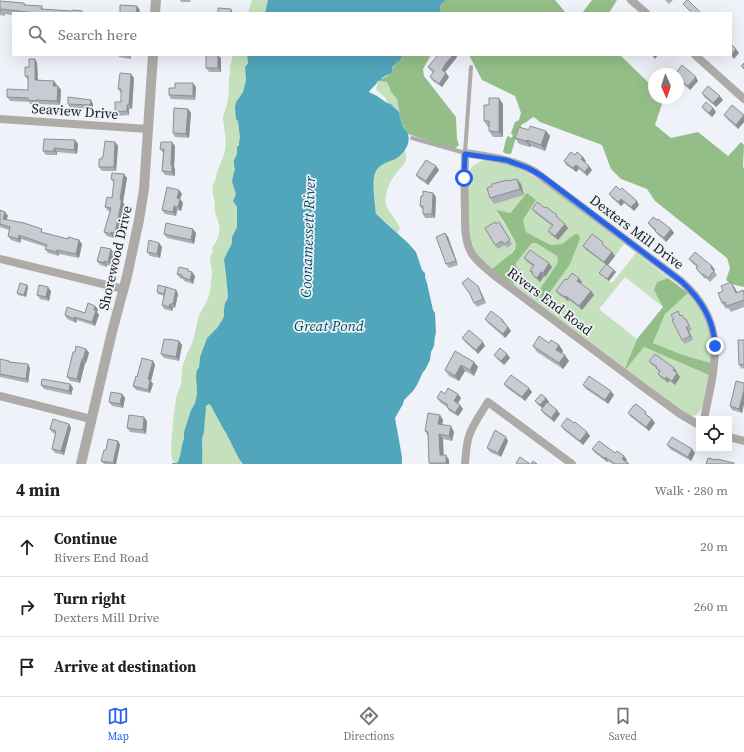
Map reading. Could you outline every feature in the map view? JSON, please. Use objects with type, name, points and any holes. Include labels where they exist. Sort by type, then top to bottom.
[{"type":"street","points":[[155,12],[156,0]]},
{"type":"street","points":[[631,0],[645,12]]},
{"type":"street","name":"Shorewood Drive","points":[[80,464],[139,220],[144,189],[152,56]]},
{"type":"street","points":[[696,56],[744,99]]},
{"type":"street","name":"Seaview Drive","points":[[0,119],[148,128]]},
{"type":"street","name":"Dexters Mill Drive","points":[[465,154],[506,160],[534,171],[690,289],[705,310],[714,331],[715,339],[714,374],[705,416]]},
{"type":"street","name":"Rivers End Road","points":[[465,154],[465,234],[470,251],[476,260],[642,386],[680,414],[696,423]]},
{"type":"street","points":[[0,259],[123,289]]},
{"type":"street","points":[[0,396],[91,419]]},
{"type":"street","points":[[465,464],[469,435],[488,402],[572,464]]},
{"type":"street","points":[[732,438],[744,441]]},
{"type":"lane","points":[[412,138],[465,154],[471,66]]},
{"type":"green space","points":[[252,0],[268,0],[265,12],[248,12]]},
{"type":"green space","points":[[444,0],[555,0],[565,12],[440,12],[440,6]]},
{"type":"green space","points":[[592,0],[617,0],[610,12],[583,12]]},
{"type":"green space","points":[[233,56],[247,56],[248,63],[245,67],[245,86],[236,102],[240,138],[237,154],[234,160],[235,169],[232,182],[236,194],[233,201],[237,207],[237,227],[232,237],[232,243],[224,259],[228,297],[225,303],[224,316],[217,328],[207,338],[200,357],[195,403],[191,410],[184,432],[178,462],[174,463],[172,459],[171,447],[176,398],[181,384],[182,368],[193,341],[199,315],[210,292],[212,273],[210,257],[213,251],[212,248],[219,236],[220,228],[215,211],[213,185],[226,146],[223,117],[228,101],[230,67]]},
{"type":"green space","points":[[402,56],[430,56],[423,69],[424,76],[456,117],[457,139],[459,145],[454,149],[408,134],[399,115],[400,113],[397,99],[391,92],[387,82],[378,81],[387,76],[397,62],[400,61]]},
{"type":"green space","points":[[470,56],[621,56],[648,82],[648,104],[662,104],[655,125],[671,138],[698,132],[728,156],[741,142],[744,145],[744,287],[731,284],[726,280],[730,268],[727,258],[655,201],[647,189],[621,179],[611,169],[602,145],[540,122],[534,117],[522,124],[517,134],[511,154],[503,152],[506,139],[508,136],[511,138],[513,136],[511,133],[515,122],[519,120],[521,113],[515,96],[482,80]]},
{"type":"green space","points":[[378,81],[387,82],[391,92],[397,99],[399,110],[387,103],[386,98],[376,90]]},
{"type":"green space","points":[[405,150],[406,161],[392,179],[386,196],[387,208],[400,229],[397,233],[376,214],[374,176],[378,167],[396,158]]},
{"type":"green space","points":[[484,160],[497,161],[532,175],[624,244],[615,256],[609,252],[601,268],[604,270],[601,275],[612,283],[636,253],[668,278],[657,282],[663,307],[625,277],[599,309],[637,339],[625,368],[512,284],[516,263],[532,243],[536,243],[557,256],[558,259],[558,264],[536,295],[541,299],[575,234],[562,244],[551,245],[526,232],[523,220],[536,200],[527,194],[509,213],[496,211],[516,243],[510,255],[492,269],[475,253],[471,246],[470,240],[468,219],[468,183],[471,168]]},
{"type":"green space","points":[[527,193],[536,200],[523,220],[526,232],[551,245],[562,244],[575,234],[578,234],[580,239],[570,264],[545,299],[538,298],[536,295],[557,264],[558,259],[557,256],[536,243],[532,243],[516,263],[516,266],[522,273],[516,283],[512,284],[492,269],[512,253],[515,249],[516,243],[496,210],[510,213]]},
{"type":"green space","points":[[668,278],[688,293],[665,314],[653,343],[683,355],[711,363],[709,375],[644,347],[626,369],[625,368],[637,339],[663,307],[654,290],[657,282]]},
{"type":"green space","points":[[688,293],[700,309],[709,328],[711,341],[711,363],[683,355],[653,343],[665,314]]},
{"type":"green space","points":[[644,347],[709,375],[705,400],[699,412],[690,416],[684,413],[626,369]]},
{"type":"green space","points":[[209,404],[243,464],[202,464],[202,439],[206,406]]},
{"type":"water","points":[[268,0],[444,0],[445,2],[440,6],[440,12],[265,12]]},
{"type":"water","name":"Great Pond","points":[[247,56],[402,56],[400,61],[397,62],[392,68],[392,72],[378,81],[369,92],[391,104],[400,113],[399,115],[409,138],[408,145],[402,154],[397,158],[383,164],[376,171],[374,180],[374,198],[376,214],[416,252],[422,270],[425,273],[433,310],[435,313],[436,333],[430,360],[417,385],[404,400],[395,418],[402,464],[243,464],[209,404],[206,406],[202,439],[202,464],[172,464],[178,462],[184,432],[191,410],[195,403],[197,394],[196,376],[200,357],[207,338],[217,328],[224,316],[225,303],[228,297],[224,259],[232,243],[232,237],[237,227],[237,207],[233,201],[236,194],[232,182],[235,169],[234,160],[237,154],[237,147],[239,145],[240,138],[235,108],[236,102],[243,92],[246,80],[245,67],[248,63]]},
{"type":"building","points":[[688,0],[700,12],[691,12],[683,4]]},
{"type":"building","points":[[0,1],[42,6],[41,9],[73,10],[82,12],[26,12],[0,10]]},
{"type":"building","points":[[120,5],[137,6],[136,12],[120,12]]},
{"type":"building","points":[[218,8],[231,9],[230,12],[218,12]]},
{"type":"building","points":[[732,45],[736,49],[732,54]]},
{"type":"building","points":[[206,56],[218,56],[218,68],[206,68]]},
{"type":"building","points":[[437,56],[452,56],[442,70],[446,73],[439,84],[430,77],[434,71],[428,67]]},
{"type":"building","points":[[29,59],[35,59],[35,80],[54,81],[53,86],[58,86],[57,101],[36,101],[28,100],[28,98],[7,97],[7,89],[28,90],[28,76],[25,76],[25,67],[29,67]]},
{"type":"building","points":[[682,65],[696,77],[688,86],[684,83],[684,68],[680,68]]},
{"type":"building","points":[[120,73],[131,74],[129,105],[127,105],[127,111],[115,112],[115,102],[121,102],[121,89],[118,89]]},
{"type":"building","points":[[175,83],[193,83],[193,96],[169,95],[169,88],[175,88]]},
{"type":"building","points":[[708,86],[720,96],[713,103],[702,93]]},
{"type":"building","points":[[68,97],[91,100],[90,105],[68,104]]},
{"type":"building","points":[[489,98],[499,98],[499,132],[489,131],[489,121],[484,121],[484,105],[489,105]]},
{"type":"building","points":[[706,102],[713,108],[709,113],[702,107]]},
{"type":"building","points":[[732,105],[744,115],[736,125],[724,115]]},
{"type":"building","points":[[174,108],[188,109],[186,134],[173,133]]},
{"type":"building","points":[[530,126],[546,131],[541,145],[515,138],[519,127],[529,130]]},
{"type":"building","points":[[44,139],[75,140],[74,150],[54,148],[54,151],[43,151]]},
{"type":"building","points":[[105,141],[115,142],[114,167],[99,167],[99,159],[102,159],[103,157]]},
{"type":"building","points":[[161,142],[172,142],[172,172],[162,171],[164,149],[160,149]]},
{"type":"building","points":[[571,152],[575,155],[577,152],[583,157],[581,159],[589,166],[585,172],[576,165],[573,168],[564,161]]},
{"type":"building","points":[[426,160],[436,166],[426,181],[416,175]]},
{"type":"building","points":[[112,173],[124,174],[120,199],[121,204],[115,233],[111,232],[111,234],[104,232],[111,208],[105,207],[107,197],[112,198],[114,180],[111,179]]},
{"type":"building","points":[[517,179],[520,189],[490,198],[487,188],[492,186],[492,184]]},
{"type":"building","points":[[616,186],[620,190],[622,188],[637,201],[631,207],[621,199],[618,202],[609,194]]},
{"type":"building","points":[[167,187],[179,190],[177,198],[180,199],[178,207],[174,206],[173,212],[162,210]]},
{"type":"building","points":[[423,191],[433,193],[432,214],[423,214],[423,206],[420,206]]},
{"type":"building","points":[[537,202],[557,215],[556,216],[565,224],[555,236],[548,231],[553,225],[532,209]]},
{"type":"building","points":[[0,210],[5,212],[3,219],[24,223],[42,229],[41,232],[68,239],[68,237],[79,240],[76,254],[57,250],[56,252],[45,249],[47,245],[19,235],[18,239],[8,236],[10,227],[0,224]]},
{"type":"building","points":[[653,217],[671,229],[664,238],[648,223]]},
{"type":"building","points":[[495,222],[496,224],[499,222],[510,240],[504,244],[502,241],[495,245],[485,228]]},
{"type":"building","points":[[166,223],[193,229],[191,240],[164,234]]},
{"type":"building","points":[[445,233],[456,261],[446,264],[436,237]]},
{"type":"building","points":[[592,234],[603,242],[602,244],[612,252],[604,262],[583,246]]},
{"type":"building","points":[[149,240],[159,243],[157,254],[147,252]]},
{"type":"building","points":[[101,247],[111,249],[108,262],[104,261],[104,263],[97,261]]},
{"type":"building","points":[[530,250],[549,263],[543,273],[541,272],[537,278],[532,274],[533,272],[530,271],[534,265],[524,258]]},
{"type":"building","points":[[695,252],[712,266],[711,268],[714,271],[708,278],[703,274],[702,275],[696,268],[698,266],[689,259]]},
{"type":"building","points":[[606,264],[614,270],[607,279],[599,273]]},
{"type":"building","points":[[179,267],[188,269],[188,271],[192,272],[190,280],[177,274]]},
{"type":"building","points":[[572,273],[579,278],[577,281],[591,291],[579,306],[566,296],[565,297],[556,291],[565,279],[567,280]]},
{"type":"building","points":[[468,278],[478,286],[483,299],[474,303],[470,294],[462,283]]},
{"type":"building","points":[[731,282],[736,293],[743,290],[744,300],[727,306],[725,302],[722,303],[718,293],[723,291],[721,286]]},
{"type":"building","points":[[20,283],[27,285],[24,295],[17,293]]},
{"type":"building","points":[[39,285],[48,287],[46,297],[37,295]]},
{"type":"building","points":[[158,285],[166,287],[164,294],[157,292]]},
{"type":"building","points":[[166,287],[176,290],[173,304],[170,304],[169,307],[162,305]]},
{"type":"building","points":[[88,303],[95,306],[94,310],[96,311],[92,322],[74,317],[74,319],[65,315],[67,307],[85,313]]},
{"type":"building","points":[[491,311],[503,320],[502,321],[508,327],[503,334],[485,319]]},
{"type":"building","points":[[678,311],[680,316],[682,315],[684,319],[686,319],[689,326],[686,327],[690,336],[682,340],[671,315]]},
{"type":"building","points":[[469,330],[483,342],[476,350],[462,338]]},
{"type":"building","points":[[539,336],[549,343],[551,340],[559,345],[556,350],[565,355],[559,363],[533,346]]},
{"type":"building","points":[[164,339],[179,341],[176,357],[161,354]]},
{"type":"building","points":[[738,340],[744,340],[744,364],[739,365]]},
{"type":"building","points":[[76,346],[86,349],[77,379],[67,377],[73,352],[75,352]]},
{"type":"building","points":[[500,348],[507,354],[501,361],[494,355]]},
{"type":"building","points":[[455,351],[474,362],[470,370],[461,365],[455,376],[445,370]]},
{"type":"building","points":[[655,354],[674,368],[673,370],[677,373],[672,381],[666,377],[665,379],[658,374],[660,371],[649,361]]},
{"type":"building","points":[[142,358],[153,361],[148,379],[150,380],[148,390],[133,386]]},
{"type":"building","points":[[0,359],[9,362],[28,364],[26,379],[0,374]]},
{"type":"building","points":[[511,375],[529,388],[522,397],[504,384]]},
{"type":"building","points":[[589,376],[611,391],[605,400],[583,385]]},
{"type":"building","points":[[42,379],[70,384],[69,391],[41,385]]},
{"type":"building","points":[[736,381],[744,383],[744,390],[739,409],[730,406]]},
{"type":"building","points":[[448,388],[458,394],[454,401],[460,405],[455,413],[447,407],[448,405],[437,398],[441,391],[445,394]]},
{"type":"building","points":[[111,392],[122,394],[120,404],[109,402]]},
{"type":"building","points":[[541,394],[546,398],[540,405],[535,401]]},
{"type":"building","points":[[547,402],[557,410],[551,418],[541,410]]},
{"type":"building","points":[[636,404],[652,419],[646,427],[628,413]]},
{"type":"building","points":[[428,413],[440,415],[438,424],[451,426],[449,436],[439,434],[440,455],[446,455],[446,463],[429,463],[428,432],[425,431]]},
{"type":"building","points":[[129,415],[144,417],[143,430],[127,428]]},
{"type":"building","points":[[567,418],[574,423],[575,422],[587,432],[580,441],[561,426]]},
{"type":"building","points":[[53,419],[69,424],[61,451],[52,449],[56,431],[50,429]]},
{"type":"building","points":[[495,430],[506,437],[498,453],[487,448]]},
{"type":"building","points":[[672,437],[692,449],[688,457],[667,445]]},
{"type":"building","points":[[108,439],[118,441],[113,463],[101,461],[104,450],[106,450]]},
{"type":"building","points":[[599,441],[615,453],[617,451],[624,456],[622,459],[629,464],[615,464],[592,449]]},
{"type":"building","points":[[520,457],[530,464],[516,463]]},
{"type":"building","points":[[708,458],[717,459],[734,464],[706,464]]},
{"type":"route","points":[[464,178],[465,154],[506,160],[522,165],[542,176],[690,289],[705,310],[709,319],[714,331],[715,346]]},
{"type":"water label","name":"Coonamessett River","points":[[308,237]]}]
